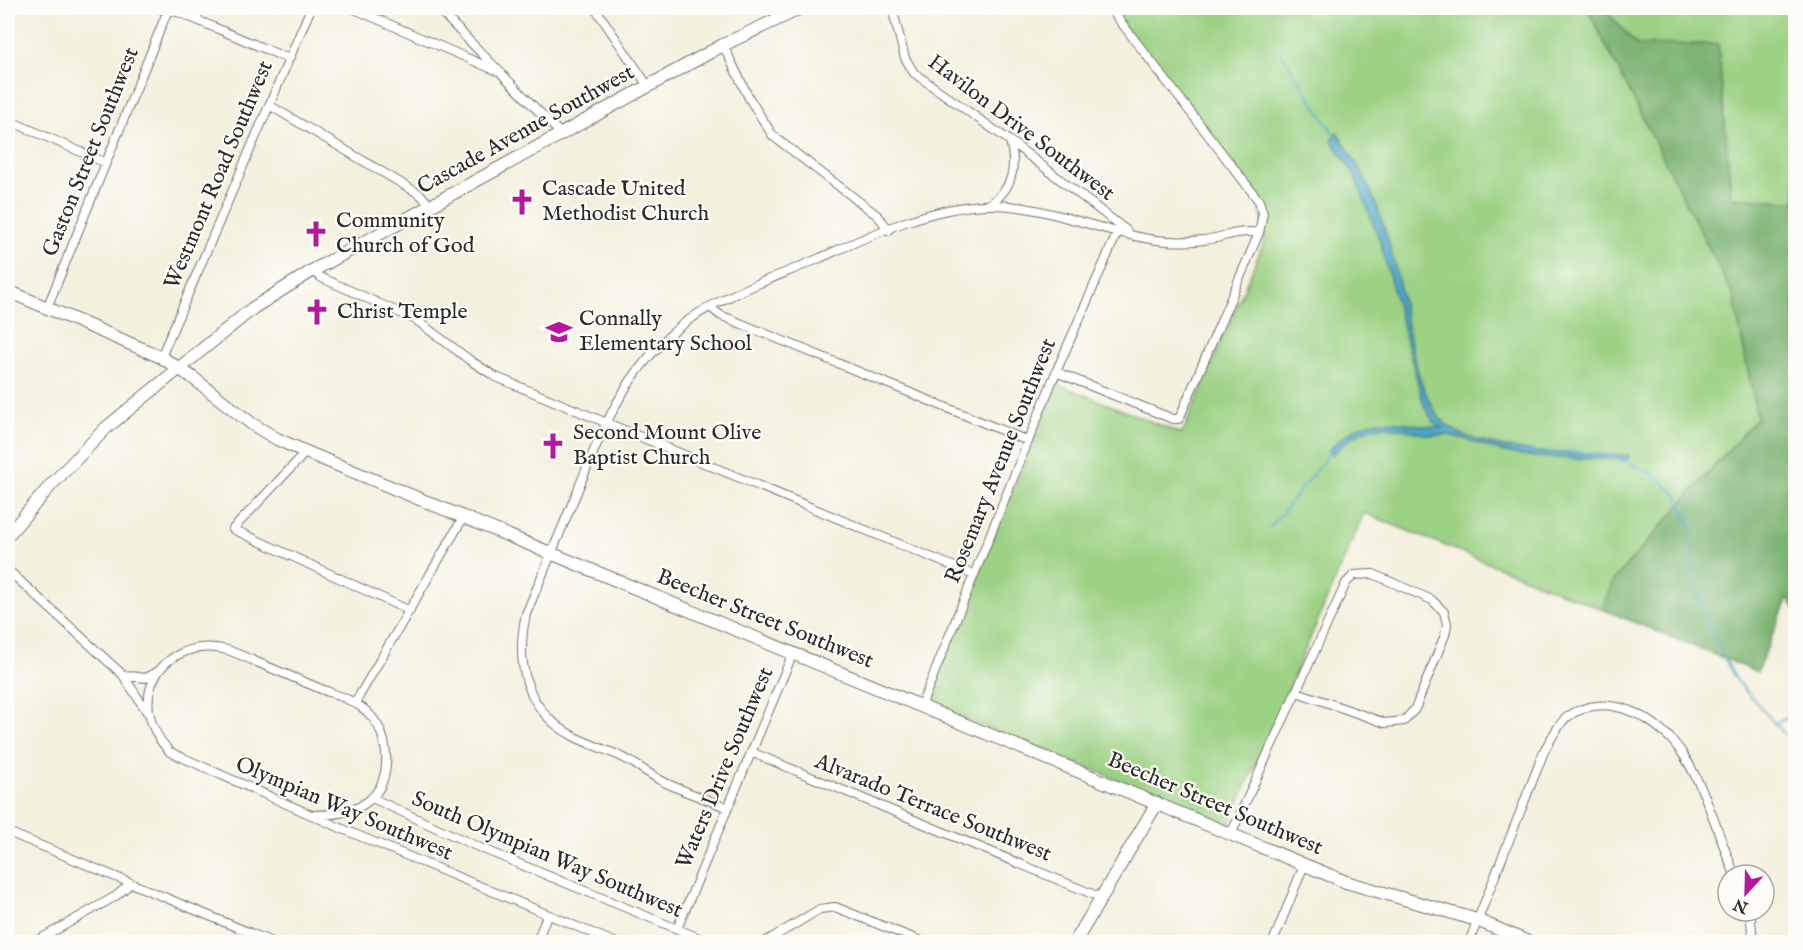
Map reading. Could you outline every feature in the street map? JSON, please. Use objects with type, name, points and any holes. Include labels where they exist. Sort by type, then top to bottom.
[{"type":"street","points":[[157,8],[196,19],[288,59]]},
{"type":"street","points":[[196,19],[201,8]]},
{"type":"street","name":"Westmont Road Southwest","points":[[161,357],[311,8]]},
{"type":"street","points":[[352,8],[501,73]]},
{"type":"street","points":[[437,8],[561,134]]},
{"type":"street","points":[[595,8],[648,86]]},
{"type":"street","name":"Cascade Avenue Southwest","points":[[8,533],[94,439],[253,308],[312,271],[723,45],[796,8]]},
{"type":"street","name":"Havilon Drive Southwest","points":[[892,8],[905,58],[914,73],[924,83],[1010,141],[1132,234]]},
{"type":"street","points":[[1056,372],[1173,419],[1179,419],[1259,233],[1263,213],[1259,201],[1110,8]]},
{"type":"street","name":"Gaston Street Southwest","points":[[47,308],[168,10]]},
{"type":"street","points":[[723,45],[749,98],[773,136],[878,216],[889,230]]},
{"type":"street","points":[[269,105],[421,195],[430,206]]},
{"type":"street","points":[[8,120],[106,163]]},
{"type":"street","points":[[988,205],[1004,193],[1012,178],[1015,160],[1010,141]]},
{"type":"street","points":[[728,808],[664,782],[626,759],[573,736],[554,723],[539,706],[524,674],[520,640],[526,614],[605,423],[622,390],[644,361],[678,329],[710,307],[889,230],[942,212],[988,205],[1044,212],[1118,231],[1179,242],[1204,240],[1248,231],[1259,233]]},
{"type":"street","name":"Rosemary Avenue Southwest","points":[[921,706],[1056,372],[1118,231]]},
{"type":"street","points":[[312,271],[322,278],[416,320],[496,377],[974,576]]},
{"type":"street","name":"Beecher Street Southwest","points":[[8,291],[161,357],[252,424],[306,452],[1157,802],[1304,865],[1373,892],[1477,920],[1528,942]]},
{"type":"street","points":[[710,307],[720,315],[1028,441]]},
{"type":"street","points":[[306,452],[232,529],[410,612]]},
{"type":"street","points":[[355,703],[463,518]]},
{"type":"street","name":"Olympian Way Southwest","points":[[8,570],[123,675],[148,713],[158,739],[170,752],[312,815],[614,942]]},
{"type":"street","points":[[1232,834],[1296,692],[1347,583],[1354,575],[1364,572],[1373,574],[1432,600],[1444,612],[1447,624],[1445,635],[1415,710],[1404,721],[1385,723],[1296,692]]},
{"type":"street","points":[[123,675],[146,678],[159,670],[172,657],[190,648],[210,646],[228,650],[355,703],[374,719],[384,742],[385,773],[372,798],[348,812],[312,815]]},
{"type":"street","name":"Waters Drive Southwest","points":[[676,929],[793,653]]},
{"type":"street","name":"Olympian Way Southwest","points":[[148,713],[150,696],[159,670]]},
{"type":"street","points":[[1469,942],[1545,749],[1566,719],[1586,708],[1598,705],[1621,707],[1646,718],[1670,738],[1683,754],[1730,863]]},
{"type":"street","name":"Alvarado Terrace Southwest","points":[[751,752],[1102,898]]},
{"type":"street","name":"South Olympian Way Southwest","points":[[372,798],[476,846],[709,942]]},
{"type":"street","points":[[1076,942],[1157,802]]},
{"type":"street","points":[[8,832],[272,942]]},
{"type":"street","points":[[1273,942],[1304,865]]},
{"type":"street","points":[[34,942],[116,896],[131,883]]},
{"type":"street","points":[[765,942],[820,909],[835,907],[923,942]]},
{"type":"street","points":[[537,942],[547,915]]},
{"type":"street","points":[[1751,923],[1753,942]]},
{"type":"green space","points":[[1109,8],[1587,8],[1734,297],[1757,418],[1613,581],[1602,609],[1364,513],[1230,824],[924,703],[1057,384],[1182,434],[1265,240],[1258,198]]},
{"type":"green space","points":[[1587,8],[1603,8],[1637,45],[1718,44],[1731,197],[1795,202],[1795,609],[1788,598],[1757,672],[1602,609],[1613,581],[1757,418],[1734,297]]},
{"type":"green space","points":[[1603,8],[1795,8],[1795,202],[1731,197],[1718,44],[1637,45]]},
{"type":"water","points":[[1337,132],[1363,176],[1376,204],[1395,267],[1416,365],[1431,404],[1441,419],[1454,430],[1494,445],[1539,452],[1629,455],[1629,459],[1524,456],[1452,436],[1429,435],[1388,427],[1377,427],[1356,434],[1333,454],[1328,451],[1342,437],[1368,423],[1394,421],[1442,428],[1434,422],[1424,406],[1380,241],[1354,174],[1332,140]]},
{"type":"waterway","points":[[1279,50],[1335,136]]},
{"type":"waterway","points":[[1270,528],[1332,450]]},
{"type":"waterway","points":[[1548,452],[1574,451],[1608,455]]},
{"type":"waterway","points":[[1619,459],[1652,473],[1678,496],[1691,528],[1694,586],[1714,640],[1737,681],[1796,747]]},
{"type":"waterway","points":[[1775,724],[1786,718],[1796,708]]},
{"type":"place","name":"Cascade United Methodist Church","points":[[522,202]]},
{"type":"place","name":"Community Church of God","points":[[316,234]]},
{"type":"place","name":"Christ Temple","points":[[317,312]]},
{"type":"place","name":"Connally Elementary School","points":[[559,332]]},
{"type":"place","name":"Second Mount Olive Baptist Church","points":[[553,446]]}]
